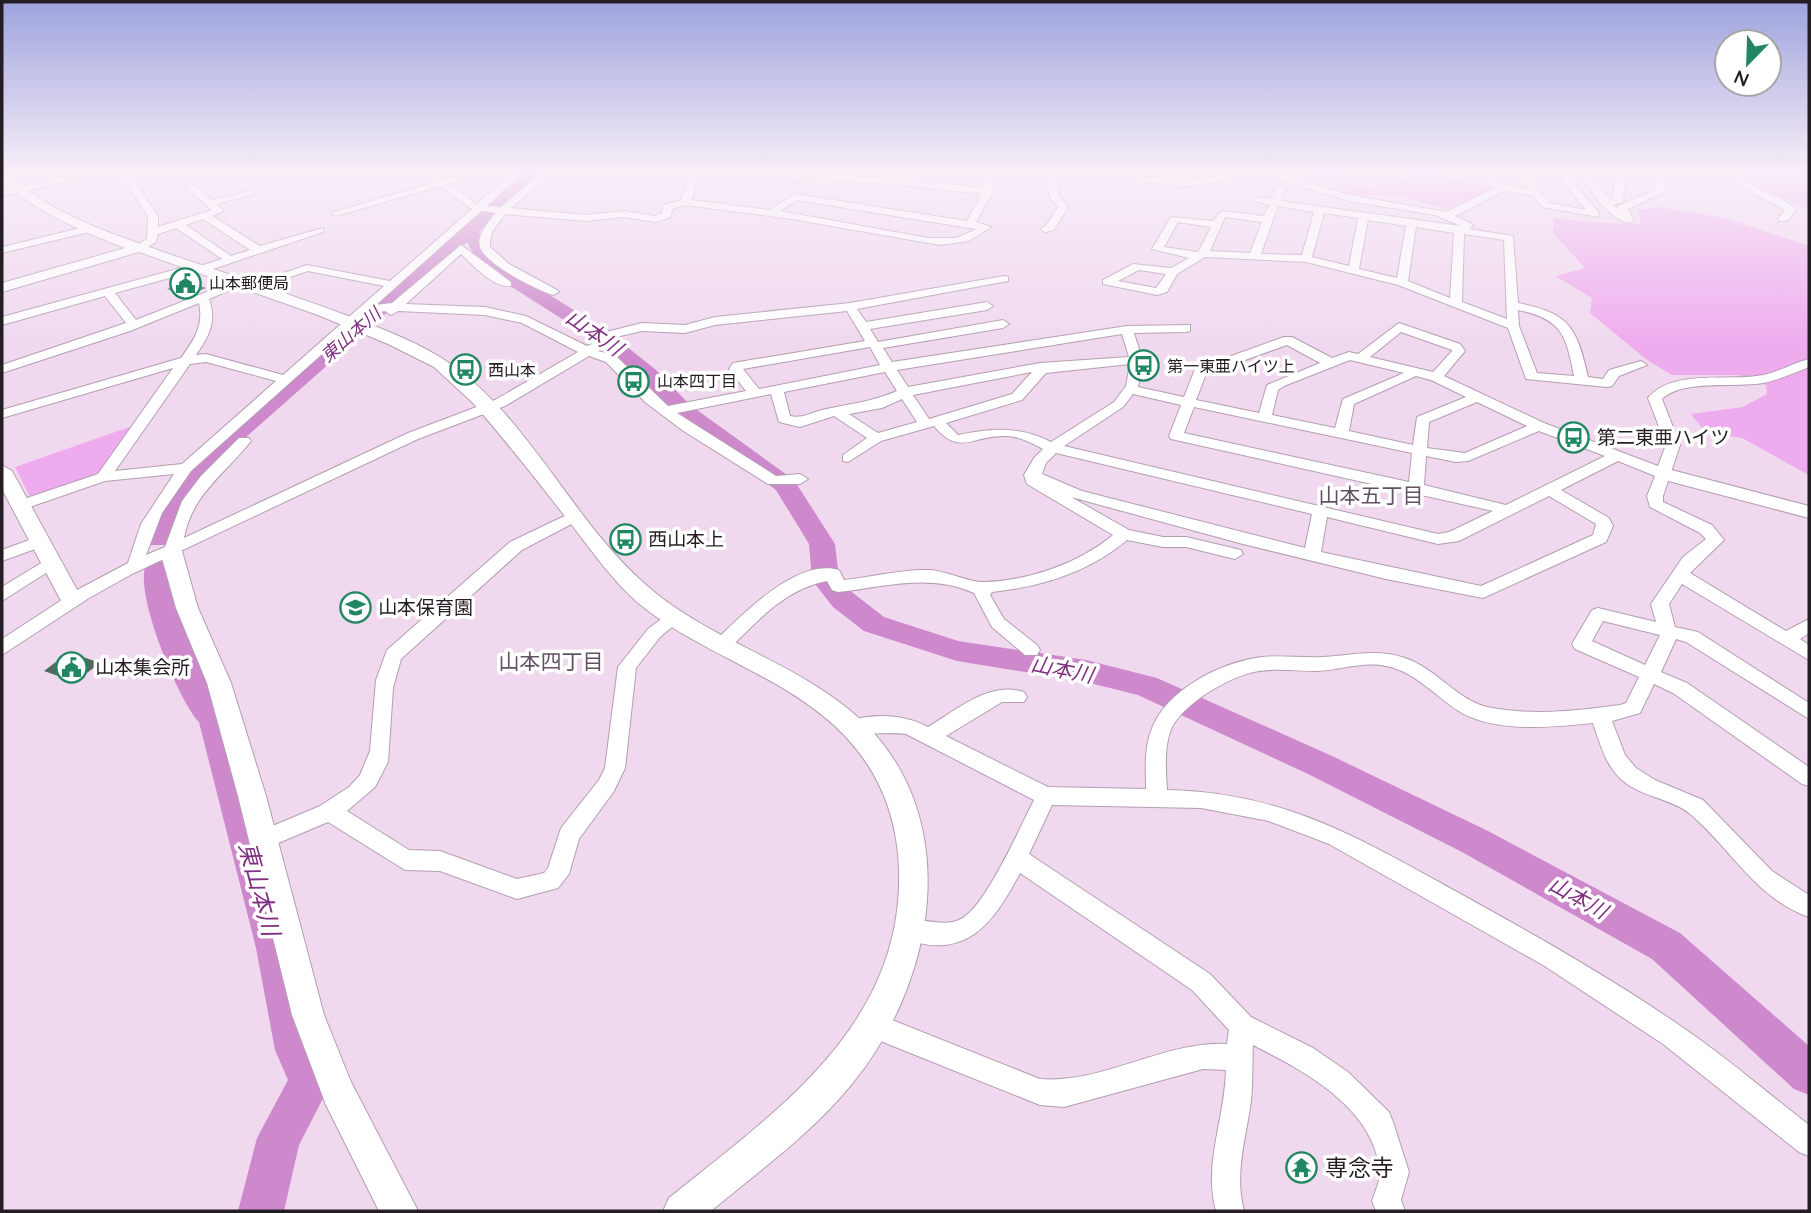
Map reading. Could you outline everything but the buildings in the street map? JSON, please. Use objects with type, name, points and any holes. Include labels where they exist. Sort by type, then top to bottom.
[{"type":"street","points":[[86,228],[241,286],[364,322],[429,358],[460,380],[487,408],[619,570],[647,598],[721,646],[822,705],[853,727],[876,753],[896,785],[915,854],[916,892],[910,930],[899,970],[872,1024],[855,1053],[825,1087],[682,1211]]},
{"type":"street","points":[[2,286],[139,248],[152,240],[152,228]]},
{"type":"street","points":[[152,232],[169,228]]},
{"type":"street","points":[[183,228],[230,260]]},
{"type":"street","points":[[223,228],[258,250]]},
{"type":"street","points":[[364,322],[395,285],[458,228]]},
{"type":"street","points":[[488,228],[484,234],[485,246],[494,257],[553,292]]},
{"type":"street","points":[[864,228],[949,242],[959,241],[986,228],[984,228]]},
{"type":"street","points":[[1045,229],[1050,228]]},
{"type":"street","points":[[1170,228],[1157,249],[1201,255],[1255,254],[1307,259],[1354,268],[1402,283],[1513,326]]},
{"type":"street","points":[[1173,272],[1137,266],[1107,282],[1157,292],[1163,290],[1173,272],[1201,255],[1216,228]]},
{"type":"street","points":[[1255,254],[1265,228]]},
{"type":"street","points":[[1307,259],[1315,228]]},
{"type":"street","points":[[1354,268],[1362,228]]},
{"type":"street","points":[[1402,283],[1411,228]]},
{"type":"street","points":[[1449,228],[1509,238],[1513,326],[1517,340],[1530,359],[1531,376],[1606,383],[1615,373],[1641,365]]},
{"type":"street","points":[[2,250],[89,229]]},
{"type":"street","points":[[2,321],[230,260],[319,230]]},
{"type":"street","points":[[1456,305],[1465,230]]},
{"type":"street","points":[[136,564],[142,533],[161,499],[186,468],[287,380],[364,322],[393,307],[461,248],[486,271],[507,284]]},
{"type":"street","points":[[2,369],[134,325],[198,299],[307,268],[395,285]]},
{"type":"street","points":[[2,648],[71,600],[136,564],[171,551],[413,436],[487,408],[600,344],[602,335],[642,327],[685,329],[715,321],[850,307],[1004,279]]},
{"type":"street","points":[[968,284],[1041,368]]},
{"type":"street","points":[[108,292],[134,325]]},
{"type":"street","points":[[103,477],[205,333],[206,308],[204,301],[198,299]]},
{"type":"street","points":[[1512,305],[1548,311],[1572,334],[1582,381]]},
{"type":"street","points":[[863,326],[987,306]]},
{"type":"street","points":[[393,307],[507,314],[526,320],[586,351],[611,359],[644,395],[773,481],[800,480]]},
{"type":"street","points":[[850,307],[905,392],[931,422],[951,437],[958,439],[1010,430],[1023,432],[1051,447],[1438,539],[1453,537],[1617,456]]},
{"type":"street","points":[[755,393],[736,369],[738,366],[1003,324]]},
{"type":"street","points":[[1360,359],[1399,327],[1457,347],[1459,351],[1436,377]]},
{"type":"street","points":[[666,411],[888,367],[1128,330],[1186,328]]},
{"type":"street","points":[[1128,330],[1136,348],[1135,382],[1127,397],[1097,422],[1051,447],[1032,475],[1032,481],[1124,534],[1163,542],[1186,542],[1235,554]]},
{"type":"street","points":[[1331,363],[1288,340],[1200,372],[1176,436],[1507,510]]},
{"type":"street","points":[[1264,418],[1272,388],[1349,356],[1436,377],[1539,426],[1664,474],[1809,512]]},
{"type":"street","points":[[2,414],[188,359],[206,358],[287,380]]},
{"type":"street","points":[[777,389],[784,419],[793,423],[877,405],[905,392],[1041,368],[1135,360]]},
{"type":"street","points":[[1156,799],[1163,725],[1180,705],[1210,682],[1243,666],[1286,661],[1324,664],[1362,657],[1385,659],[1416,668],[1471,709],[1497,718],[1600,716],[1622,714],[1633,708],[1669,636],[1660,604],[1689,561],[1716,540],[1706,528],[1656,503],[1655,496],[1673,445],[1655,397],[1657,393],[1679,385],[1758,380],[1809,363]]},
{"type":"street","points":[[848,458],[876,438],[1017,397],[1041,368]]},
{"type":"street","points":[[1341,434],[1348,402],[1413,372]]},
{"type":"street","points":[[1131,390],[1420,450],[1468,457],[1539,426]]},
{"type":"street","points":[[1416,488],[1422,420],[1478,397]]},
{"type":"street","points":[[837,412],[876,438]]},
{"type":"street","points":[[244,441],[214,470],[193,497],[178,526],[177,540],[171,551],[187,608],[219,683],[264,839],[308,1015],[338,1093],[399,1211]]},
{"type":"street","points":[[22,505],[103,477],[186,468]]},
{"type":"street","points":[[759,472],[785,468]]},
{"type":"street","points":[[2,472],[71,600]]},
{"type":"street","points":[[1032,475],[1077,494],[1312,555],[1483,592],[1600,538],[1605,526],[1603,521],[1549,489]]},
{"type":"street","points":[[1312,555],[1320,512]]},
{"type":"street","points":[[264,839],[330,812],[357,790],[376,768],[381,747],[384,672],[394,656],[516,546],[575,516]]},
{"type":"street","points":[[1031,650],[998,623],[987,609],[981,594],[987,587],[1017,585],[1044,577],[1093,556],[1124,534]]},
{"type":"street","points":[[2,556],[40,541]]},
{"type":"street","points":[[2,595],[51,562]]},
{"type":"street","points":[[721,646],[777,593],[811,577],[832,574],[838,586],[869,584],[906,575],[946,576],[984,591]]},
{"type":"street","points":[[1679,574],[1809,653]]},
{"type":"street","points":[[1809,712],[1692,637],[1666,629],[1598,614],[1581,644],[1680,688],[1809,778]]},
{"type":"street","points":[[330,812],[405,860],[440,861],[517,889],[550,881],[558,874],[569,835],[607,785],[615,768],[627,667],[654,633],[675,617]]},
{"type":"street","points":[[1786,639],[1809,625]]},
{"type":"street","points":[[929,737],[999,695],[1017,697]]},
{"type":"street","points":[[1600,716],[1616,759],[1629,774],[1648,786],[1695,806],[1764,878],[1809,907]]},
{"type":"street","points":[[853,727],[886,723],[909,727],[1046,796],[1200,799],[1270,812],[1337,837],[1552,957],[1672,1035],[1809,1142]]},
{"type":"street","points":[[910,930],[939,936],[970,927],[993,900],[1046,796]]},
{"type":"street","points":[[1015,857],[1201,982],[1242,1026],[1304,1057],[1339,1081],[1379,1122],[1395,1172],[1386,1201],[1391,1211]]},
{"type":"street","points":[[872,1024],[1040,1092],[1065,1094],[1203,1056],[1237,1058]]},
{"type":"street","points":[[1230,1211],[1224,1196],[1226,1157],[1238,1095],[1237,1058],[1242,1026]]},
{"type":"shaded area","points":[[1553,228],[1753,228],[1809,246],[1809,479],[1807,474],[1742,438],[1705,432],[1691,414],[1743,407],[1767,394],[1766,385],[1738,375],[1672,375],[1647,360],[1590,313],[1592,298],[1555,276],[1585,268],[1553,233]]},
{"type":"shaded area","points":[[135,425],[96,476],[30,497],[15,467]]},
{"type":"waterway","name":"山本川","points":[[470,231],[474,228]]},
{"type":"waterway","name":"東山本川","points":[[159,539],[169,509],[204,462],[470,231]]},
{"type":"waterway","name":"山本川","points":[[470,231],[488,264],[599,334],[649,374],[682,410],[785,485],[804,511],[822,544],[826,580],[843,600],[874,624],[957,651],[1086,671],[1146,686],[1320,765],[1474,841],[1666,946],[1809,1074]]},
{"type":"waterway","name":"東山本川","points":[[156,569],[160,605],[201,705],[213,717],[275,948],[296,1050],[310,1083],[279,1138],[261,1211]]},
{"type":"place","name":"山本郵便局","points":[[186,283]]},
{"type":"place","name":"第一東亜ハイツ上","points":[[1144,366]]},
{"type":"place","name":"西山本","points":[[465,370]]},
{"type":"place","name":"山本四丁目","points":[[634,381]]},
{"type":"place","name":"第二東亜ハイツ","points":[[1574,437]]},
{"type":"place","name":"西山本上","points":[[625,539]]},
{"type":"place","name":"山本保育園","points":[[355,607]]},
{"type":"place","name":"山本集会所","points":[[72,667]]},
{"type":"place","name":"専念寺","points":[[1302,1168]]},
{"type":"district","name":"山本五丁目","points":[[1371,496]]},
{"type":"district","name":"山本四丁目","points":[[551,662]]}]
